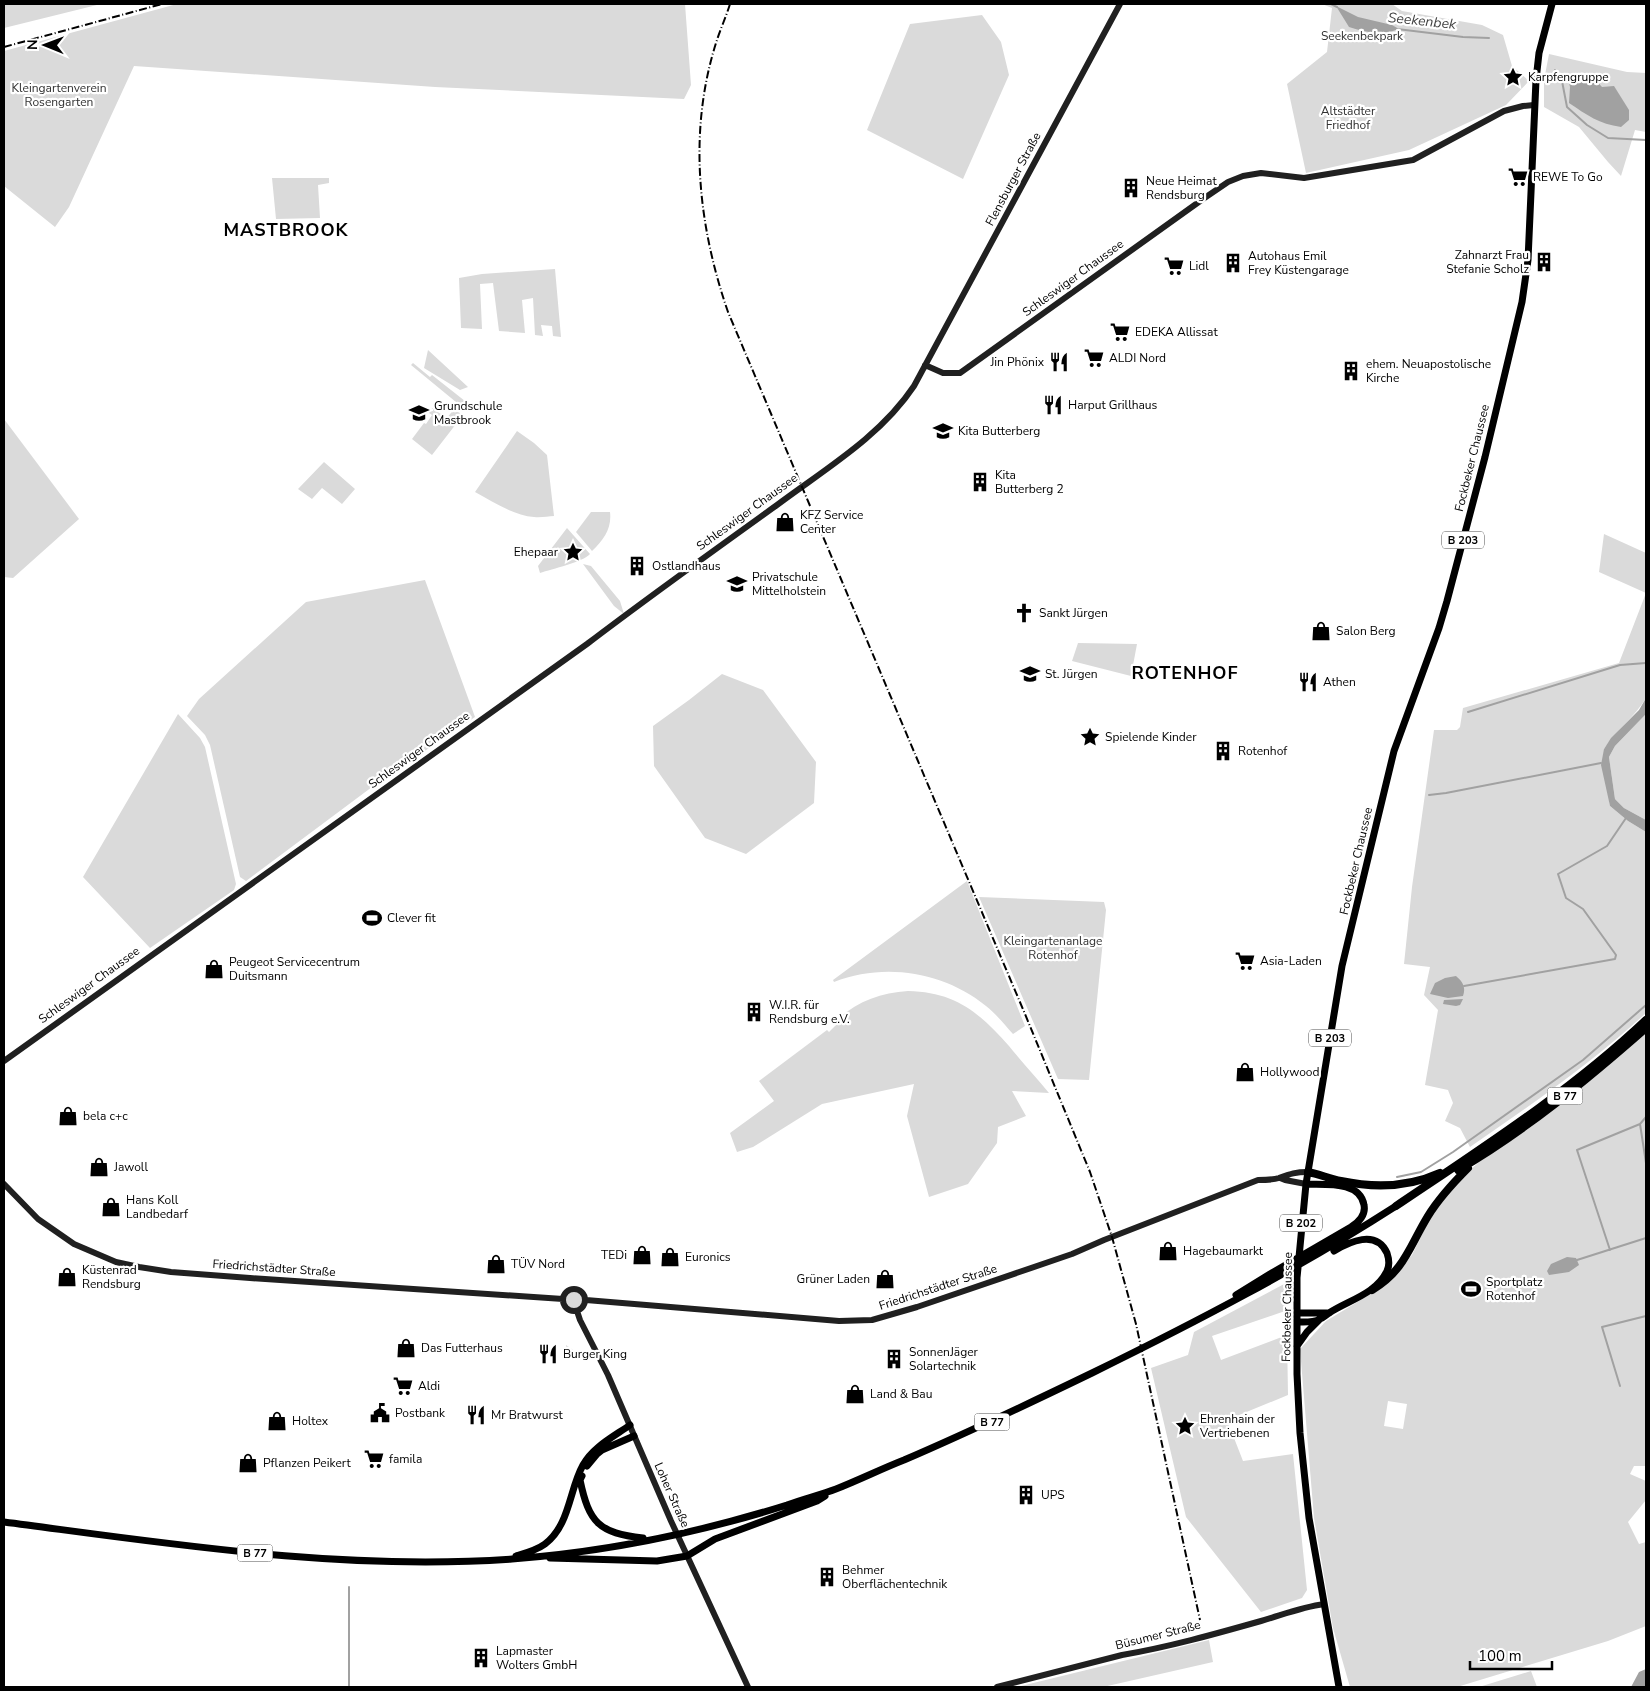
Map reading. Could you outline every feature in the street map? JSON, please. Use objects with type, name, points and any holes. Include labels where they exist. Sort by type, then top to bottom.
[{"type":"highway","name":"B 77","points":[[1476,1156],[1646,1020]]},
{"type":"highway","name":"B 77","points":[[1396,1206],[1429,1189],[1553,1105],[1605,1064],[1646,1028]]},
{"type":"highway","points":[[1308,1172],[1342,1181],[1375,1185],[1405,1184],[1433,1176],[1476,1156]]},
{"type":"highway","points":[[1372,1290],[1394,1273],[1406,1257],[1426,1219],[1445,1191],[1476,1156]]},
{"type":"main road","name":"Fockbeker Chaussee","points":[[1339,1687],[1309,1518],[1300,1433],[1297,1346],[1298,1262],[1306,1184],[1342,966],[1394,751],[1447,601],[1485,457],[1522,302],[1528,260],[1534,105],[1539,53],[1552,4]]},
{"type":"main road","points":[[1306,1184],[1344,1186],[1353,1189],[1363,1198],[1365,1206],[1362,1218],[1356,1224],[1311,1256]]},
{"type":"main road","name":"B 77","points":[[4,1522],[197,1547],[284,1556],[400,1562],[522,1558],[654,1539],[742,1518],[835,1489],[990,1423],[1220,1308],[1396,1206]]},
{"type":"main road","points":[[1297,1346],[1319,1320],[1372,1290],[1382,1279],[1389,1261],[1386,1252],[1376,1241],[1358,1240],[1328,1254],[1311,1256]]},
{"type":"main road","points":[[1297,1313],[1329,1313]]},
{"type":"main road","points":[[1297,1322],[1319,1320]]},
{"type":"main road","points":[[508,1559],[536,1549],[545,1544],[554,1535],[566,1514],[583,1464],[593,1450],[630,1426]]},
{"type":"main road","points":[[634,1436],[597,1454],[580,1480],[585,1505],[590,1515],[604,1529],[622,1536],[654,1539]]},
{"type":"main road","points":[[522,1558],[657,1560],[687,1556],[715,1540],[817,1501],[835,1489]]},
{"type":"street","name":"Flensburger Straße","points":[[925,365],[1120,4]]},
{"type":"street","name":"Schleswiger Chaussee","points":[[4,1061],[588,644],[659,589],[864,442],[908,396],[925,365],[943,373],[960,373],[1228,182],[1243,176],[1261,173],[1304,178],[1413,160],[1504,112],[1523,106],[1534,105]]},
{"type":"street","name":"Friedrichstädter Straße","points":[[1280,1178],[1286,1174],[1308,1172]]},
{"type":"street","name":"Friedrichstädter Straße","points":[[586,1300],[839,1321],[872,1320],[917,1307],[1072,1254],[1258,1180],[1280,1178],[1306,1184]]},
{"type":"street","name":"Friedrichstädter Straße","points":[[5,1186],[38,1219],[74,1244],[116,1262],[139,1267],[172,1272],[250,1278],[563,1299]]},
{"type":"street","points":[[574,1289],[582,1292],[586,1300],[584,1306],[577,1311],[570,1311],[566,1308],[563,1299],[567,1292],[574,1289]]},
{"type":"street","name":"Loher Straße","points":[[577,1311],[608,1375],[681,1544],[748,1687]]},
{"type":"street","name":"Büsumer Straße","points":[[997,1687],[1122,1655],[1142,1652],[1324,1604]]},
{"type":"green space","points":[[4,4],[101,4],[4,28]]},
{"type":"green space","name":"Kleingartenverein Rosengarten","points":[[177,4],[685,4],[691,85],[684,99],[435,87],[134,66],[69,207],[55,227],[4,186],[4,51]]},
{"type":"green space","name":"Altstädter Friedhof","points":[[1322,4],[1392,4],[1402,11],[1482,25],[1503,35],[1512,66],[1529,81],[1506,105],[1409,150],[1306,173],[1287,84],[1327,52],[1332,8]]},
{"type":"green space","points":[[982,15],[1001,42],[1009,75],[963,179],[867,130],[910,24]]},
{"type":"green space","points":[[1549,54],[1627,72],[1646,73],[1646,132],[1635,130],[1621,176],[1579,127],[1544,107],[1544,80]]},
{"type":"green space","points":[[272,178],[329,178],[329,183],[318,185],[320,218],[276,219]]},
{"type":"green space","points":[[555,269],[561,337],[553,336],[552,326],[541,325],[543,336],[535,335],[533,298],[522,300],[525,333],[499,331],[493,283],[480,284],[482,329],[461,328],[459,278],[482,274]]},
{"type":"green space","points":[[428,350],[468,387],[460,390],[424,368]]},
{"type":"green space","points":[[413,363],[430,377],[432,375],[470,405],[469,408],[464,404],[462,407],[411,365]]},
{"type":"green space","points":[[432,408],[447,418],[454,409],[463,415],[432,455],[412,439],[432,415],[429,413]]},
{"type":"green space","points":[[4,419],[79,519],[13,578],[4,577]]},
{"type":"green space","points":[[517,431],[547,455],[554,516],[537,517],[518,514],[475,492]]},
{"type":"green space","points":[[324,462],[355,489],[342,504],[322,488],[312,499],[298,489]]},
{"type":"green space","points":[[591,512],[610,512],[610,523],[606,533],[592,551],[576,532]]},
{"type":"green space","points":[[567,528],[590,554],[574,562],[540,573],[538,566]]},
{"type":"green space","points":[[1604,534],[1646,553],[1646,593],[1599,572]]},
{"type":"green space","points":[[583,564],[591,566],[620,601],[624,614],[614,606]]},
{"type":"green space","points":[[425,580],[475,717],[376,784],[246,881],[240,877],[210,745],[205,735],[187,716],[199,699],[306,602]]},
{"type":"green space","points":[[1646,593],[1646,698],[1604,749],[1610,806],[1628,821],[1646,832],[1646,1013],[1583,1066],[1470,1147],[1460,1128],[1445,1121],[1453,1103],[1448,1090],[1425,1085],[1438,1010],[1424,995],[1430,967],[1404,964],[1412,887],[1434,730],[1457,730],[1460,727],[1463,708],[1619,663]]},
{"type":"green space","points":[[1078,643],[1137,644],[1131,676],[1072,661]]},
{"type":"green space","points":[[722,674],[763,690],[816,762],[814,803],[746,854],[705,838],[654,766],[653,726]]},
{"type":"green space","points":[[178,714],[200,738],[205,747],[236,884],[234,890],[150,948],[83,877]]},
{"type":"green space","points":[[1646,714],[1646,820],[1624,808],[1615,799],[1609,757],[1615,746]]},
{"type":"green space","points":[[967,881],[1025,1026],[1013,1034],[990,1009],[970,994],[933,978],[893,972],[853,976],[834,982],[833,980]]},
{"type":"green space","name":"Kleingartenanlage Rotenhof","points":[[979,897],[1104,902],[1106,910],[1089,1080],[1058,1079]]},
{"type":"green space","points":[[908,991],[939,995],[965,1006],[998,1034],[1049,1093],[1012,1091],[1026,1116],[998,1127],[997,1143],[968,1184],[929,1197],[907,1116],[914,1084],[822,1104],[753,1147],[737,1152],[730,1133],[774,1101],[759,1081],[827,1030],[829,1032],[840,1021],[838,1019],[854,1007],[879,996]]},
{"type":"green space","points":[[1646,1031],[1646,1466],[1634,1466],[1630,1474],[1646,1481],[1646,1500],[1628,1522],[1639,1544],[1646,1542],[1646,1626],[1608,1641],[1457,1687],[1350,1687],[1333,1628],[1314,1518],[1300,1349],[1326,1321],[1369,1295],[1395,1274],[1412,1255],[1433,1212],[1454,1185],[1479,1162],[1528,1129],[1612,1062]],"holes":[[[1388,1401],[1407,1404],[1403,1429],[1384,1426]]]},
{"type":"green space","points":[[1286,1283],[1285,1311],[1212,1336],[1221,1360],[1287,1335],[1288,1395],[1227,1420],[1243,1461],[1293,1454],[1307,1590],[1302,1598],[1261,1612],[1186,1517],[1151,1368],[1188,1355],[1194,1332]]},
{"type":"green space","points":[[574,1292],[582,1300],[574,1308],[566,1300]]},
{"type":"green space","points":[[566,1345],[573,1350],[573,1358],[563,1358],[563,1351],[566,1350]]},
{"type":"green space","points":[[1209,1640],[1213,1662],[1103,1687],[1017,1687]]},
{"type":"green space","points":[[1531,1671],[1537,1687],[1479,1687]]},
{"type":"shaded area","points":[[1336,6],[1358,17],[1392,25],[1399,29],[1374,32],[1349,27]]},
{"type":"shaded area","points":[[1575,74],[1592,76],[1602,87],[1614,86],[1629,110],[1629,120],[1621,127],[1606,124],[1569,103],[1570,87],[1568,79]]},
{"type":"shaded area","points":[[1646,698],[1646,714],[1615,746],[1609,757],[1615,799],[1624,808],[1646,820],[1646,832],[1628,821],[1610,806],[1601,765],[1604,749],[1611,738],[1639,710]]},
{"type":"shaded area","points":[[1456,976],[1463,985],[1463,996],[1448,998],[1430,994],[1435,983],[1445,978]]},
{"type":"shaded area","points":[[1463,999],[1460,1005],[1456,1006],[1443,1004],[1444,1000]]},
{"type":"shaded area","points":[[1567,1257],[1576,1258],[1579,1265],[1569,1272],[1549,1275],[1547,1271],[1551,1264]]},
{"type":"shaded area","points":[[1646,1669],[1646,1687],[1631,1687],[1639,1672]]},
{"type":"waterway","name":"Seekenbek","points":[[1331,4],[1337,7]]},
{"type":"waterway","name":"Seekenbek","points":[[1397,29],[1463,37],[1489,38]]},
{"type":"waterway","name":"Seekenbek","points":[[1555,70],[1562,81],[1567,107],[1587,125],[1608,138],[1646,140]]},
{"type":"waterway","points":[[1468,712],[1620,665],[1646,663]]},
{"type":"waterway","points":[[1429,795],[1601,763]]},
{"type":"waterway","points":[[1464,986],[1615,959],[1616,955],[1583,909],[1566,898],[1558,874],[1607,846],[1626,818]]},
{"type":"waterway","points":[[1397,1177],[1421,1172],[1453,1152],[1583,1060],[1646,1005]]},
{"type":"waterway","points":[[1610,1250],[1577,1150],[1640,1124],[1646,1117]]},
{"type":"waterway","points":[[1640,1124],[1646,1163]]},
{"type":"waterway","points":[[1577,1260],[1646,1238]]},
{"type":"waterway","points":[[1620,1386],[1602,1327],[1646,1316]]},
{"type":"waterway","points":[[349,1587],[349,1687]]},
{"type":"railway","points":[[4,47],[162,4]]},
{"type":"railway","points":[[730,4],[716,43],[707,77],[702,110],[700,144],[700,178],[704,212],[718,279],[728,312],[1090,1172],[1112,1237],[1136,1324],[1200,1620]]},
{"type":"place","name":"Karpfengruppe","points":[[1513,77]]},
{"type":"place","name":"REWE To Go","points":[[1518,177]]},
{"type":"place","name":"Neue Heimat Rendsburg","points":[[1131,188]]},
{"type":"place","name":"Zahnarzt Frau Stefanie Scholz","points":[[1544,262]]},
{"type":"place","name":"Autohaus Emil Frey Küstengarage","points":[[1233,263]]},
{"type":"place","name":"Lidl","points":[[1174,266]]},
{"type":"place","name":"EDEKA Allissat","points":[[1120,332]]},
{"type":"place","name":"ALDI Nord","points":[[1094,358]]},
{"type":"place","name":"Jin Phönix","points":[[1059,362]]},
{"type":"place","name":"ehem. Neuapostolische Kirche","points":[[1351,371]]},
{"type":"place","name":"Harput Grillhaus","points":[[1053,405]]},
{"type":"place","name":"Grundschule Mastbrook","points":[[419,413]]},
{"type":"place","name":"Kita Butterberg","points":[[943,431]]},
{"type":"place","name":"Kita Butterberg 2","points":[[980,482]]},
{"type":"place","name":"KFZ Service Center","points":[[785,522]]},
{"type":"place","name":"Ehepaar","points":[[573,552]]},
{"type":"place","name":"Ostlandhaus","points":[[637,566]]},
{"type":"place","name":"Privatschule Mittelholstein","points":[[737,584]]},
{"type":"place","name":"Sankt Jürgen","points":[[1024,613]]},
{"type":"place","name":"Salon Berg","points":[[1321,631]]},
{"type":"place","name":"St. Jürgen","points":[[1030,674]]},
{"type":"place","name":"Athen","points":[[1308,682]]},
{"type":"place","name":"Spielende Kinder","points":[[1090,737]]},
{"type":"place","name":"Rotenhof","points":[[1223,751]]},
{"type":"place","name":"Clever fit","points":[[372,918]]},
{"type":"place","name":"Asia-Laden","points":[[1245,961]]},
{"type":"place","name":"Peugeot Servicecentrum Duitsmann","points":[[214,969]]},
{"type":"place","name":"W.I.R. für Rendsburg e.V.","points":[[754,1012]]},
{"type":"place","name":"Hollywood","points":[[1245,1072]]},
{"type":"place","name":"bela c+c","points":[[68,1116]]},
{"type":"place","name":"Jawoll","points":[[99,1167]]},
{"type":"place","name":"Hans Koll Landbedarf","points":[[111,1207]]},
{"type":"place","name":"Hagebaumarkt","points":[[1168,1251]]},
{"type":"place","name":"TEDi","points":[[642,1255]]},
{"type":"place","name":"Euronics","points":[[670,1257]]},
{"type":"place","name":"TÜV Nord","points":[[496,1264]]},
{"type":"place","name":"Küstenrad Rendsburg","points":[[67,1277]]},
{"type":"place","name":"Grüner Laden","points":[[885,1279]]},
{"type":"place","name":"Sportplatz Rotenhof","points":[[1471,1289]]},
{"type":"place","name":"Das Futterhaus","points":[[406,1348]]},
{"type":"place","name":"Burger King","points":[[548,1354]]},
{"type":"place","name":"SonnenJäger Solartechnik","points":[[894,1359]]},
{"type":"place","name":"Aldi","points":[[403,1386]]},
{"type":"place","name":"Land & Bau","points":[[855,1394]]},
{"type":"place","name":"Postbank","points":[[380,1413]]},
{"type":"place","name":"Mr Bratwurst","points":[[476,1415]]},
{"type":"place","name":"Holtex","points":[[277,1421]]},
{"type":"place","name":"Ehrenhain der Vertriebenen","points":[[1185,1426]]},
{"type":"place","name":"famila","points":[[374,1459]]},
{"type":"place","name":"Pflanzen Peikert","points":[[248,1463]]},
{"type":"place","name":"UPS","points":[[1026,1495]]},
{"type":"place","name":"Behmer Oberflächentechnik","points":[[827,1577]]},
{"type":"place","name":"Lapmaster Wolters GmbH","points":[[481,1658]]},
{"type":"district","name":"MASTBROOK","points":[[286,230]]},
{"type":"district","name":"ROTENHOF","points":[[1185,673]]},
{"type":"park label","name":"Seekenbekpark","points":[[1362,36]]}]
